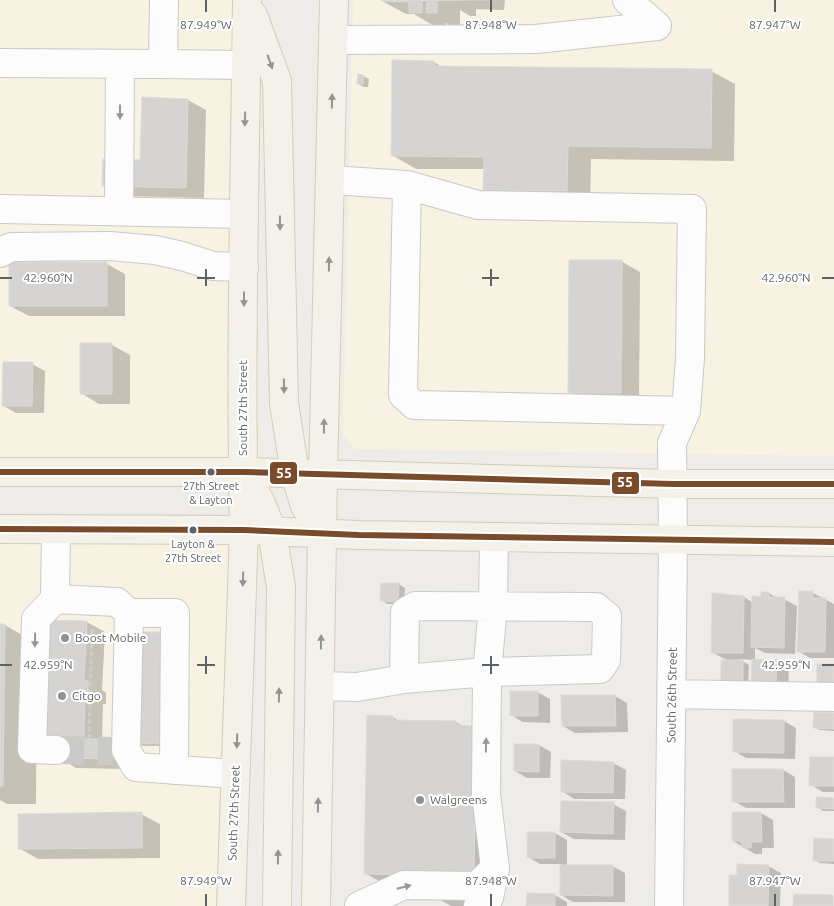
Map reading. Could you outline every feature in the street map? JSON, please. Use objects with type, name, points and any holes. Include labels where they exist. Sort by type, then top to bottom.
[{"type":"main road","name":"South 27th Street","points":[[231,906],[244,530],[244,214],[247,0]]},
{"type":"main road","points":[[247,0],[277,82],[284,403],[295,474],[305,506],[323,534]]},
{"type":"main road","points":[[316,906],[323,475],[334,0]]},
{"type":"main road","points":[[0,472],[243,472],[673,484],[834,484]]},
{"type":"main road","points":[[243,472],[260,501],[272,531],[281,587],[277,906]]},
{"type":"main road","points":[[0,529],[244,530],[323,534],[834,542]]},
{"type":"street","points":[[162,64],[164,0]]},
{"type":"street","points":[[334,40],[536,39],[657,26],[627,0]]},
{"type":"street","points":[[0,62],[246,65]]},
{"type":"street","points":[[119,211],[120,64]]},
{"type":"street","points":[[331,180],[407,185],[403,395],[414,406],[686,411]]},
{"type":"street","name":"South 26th Street","points":[[407,185],[478,205],[692,209],[690,358],[686,411],[672,443],[673,540],[669,906]]},
{"type":"street","points":[[0,209],[244,214]]},
{"type":"street","points":[[0,253],[11,247],[110,246],[155,250],[213,266],[244,268]]},
{"type":"street","points":[[56,530],[55,599],[36,619],[32,749],[56,750]]},
{"type":"street","points":[[478,906],[489,898],[495,868],[486,794],[487,672],[493,607],[494,537]]},
{"type":"street","points":[[55,599],[117,602],[129,613],[175,613],[174,770]]},
{"type":"street","points":[[320,686],[357,687],[404,679],[487,672],[600,669],[606,660],[606,616],[596,607],[415,606],[405,612],[404,679]]},
{"type":"street","points":[[129,613],[120,751],[136,767],[235,774]]},
{"type":"street","points":[[672,694],[834,697]]},
{"type":"street","points":[[359,906],[404,885],[477,886],[495,868]]},
{"type":"path","points":[[89,739],[92,620]]},
{"type":"shaded area","points":[[0,0],[247,0],[243,472],[0,472]]},
{"type":"shaded area","points":[[353,0],[834,0],[834,456],[355,449],[343,433]]},
{"type":"shaded area","points":[[0,529],[244,530],[231,906],[0,906]]},
{"type":"building","points":[[381,0],[422,0],[422,13],[409,13],[409,2]]},
{"type":"building","points":[[427,0],[437,0],[437,13],[426,13]]},
{"type":"building","points":[[392,60],[434,61],[434,66],[712,69],[711,148],[568,146],[567,191],[494,190],[494,195],[483,194],[484,157],[391,156]]},
{"type":"building","points":[[358,74],[363,75],[363,84],[357,84]]},
{"type":"building","points":[[142,97],[188,99],[186,188],[102,186],[103,159],[140,160]]},
{"type":"building","points":[[569,260],[622,260],[621,393],[568,393]]},
{"type":"building","points":[[9,262],[107,262],[107,306],[9,306]]},
{"type":"building","points":[[80,343],[112,343],[112,394],[80,394]]},
{"type":"building","points":[[3,362],[33,362],[32,406],[2,406]]},
{"type":"building","points":[[381,583],[399,583],[398,602],[380,601]]},
{"type":"building","points":[[799,591],[813,591],[813,598],[826,598],[825,652],[797,652]]},
{"type":"building","points":[[761,592],[769,592],[769,597],[785,597],[784,648],[751,647],[752,596],[761,597]]},
{"type":"building","points":[[712,593],[744,596],[743,653],[711,653]]},
{"type":"building","points":[[43,620],[87,621],[84,681],[88,681],[88,694],[85,694],[84,739],[114,739],[113,759],[56,758],[42,741]]},
{"type":"building","points":[[0,624],[5,624],[3,786],[0,786]]},
{"type":"building","name":"Citgo","points":[[139,632],[165,632],[163,744],[136,743]]},
{"type":"building","points":[[752,659],[777,660],[776,687],[751,686]]},
{"type":"building","points":[[721,660],[743,660],[743,685],[721,684]]},
{"type":"building","points":[[817,664],[834,664],[834,688],[817,688]]},
{"type":"building","points":[[510,691],[538,691],[538,716],[510,716]]},
{"type":"building","points":[[561,695],[615,695],[616,726],[562,726]]},
{"type":"building","points":[[814,712],[834,713],[834,729],[813,728]]},
{"type":"building","name":"Walgreens","points":[[367,715],[393,716],[393,720],[456,721],[456,725],[476,726],[474,876],[364,874]]},
{"type":"building","points":[[733,719],[784,720],[784,753],[733,752]]},
{"type":"building","points":[[514,744],[539,744],[539,772],[514,771]]},
{"type":"building","points":[[810,757],[834,757],[834,786],[809,786]]},
{"type":"building","points":[[561,760],[614,762],[613,793],[561,792]]},
{"type":"building","points":[[732,769],[783,769],[784,802],[732,802]]},
{"type":"building","points":[[816,797],[834,798],[834,809],[816,808]]},
{"type":"building","points":[[561,801],[614,802],[613,834],[560,832]]},
{"type":"building","points":[[142,812],[142,848],[18,849],[18,814]]},
{"type":"building","points":[[732,812],[761,812],[762,842],[751,842],[751,848],[742,848],[741,841],[732,841]]},
{"type":"building","points":[[527,832],[555,832],[555,858],[527,858]]},
{"type":"building","points":[[814,838],[834,839],[834,861],[813,861]]},
{"type":"building","points":[[737,864],[769,865],[768,906],[729,906],[729,875],[737,875]]},
{"type":"building","points":[[560,865],[613,865],[613,896],[560,895]]},
{"type":"building","points":[[527,893],[555,894],[555,906],[526,906]]},
{"type":"building","points":[[794,894],[833,895],[833,906],[793,906]]},
{"type":"tunnel","points":[[56,750],[113,751]]},
{"type":"transit line","name":"55","points":[[0,472],[243,472],[673,484],[834,484]]},
{"type":"transit line","name":"55","points":[[0,529],[244,530],[359,535],[834,542]]},
{"type":"place","name":"27th Street & Layton","points":[[211,472]]},
{"type":"place","name":"Layton & 27th Street","points":[[193,530]]},
{"type":"place","name":"Boost Mobile","points":[[65,638]]},
{"type":"place","name":"Citgo","points":[[62,696]]},
{"type":"place","name":"Walgreens","points":[[420,800]]}]
